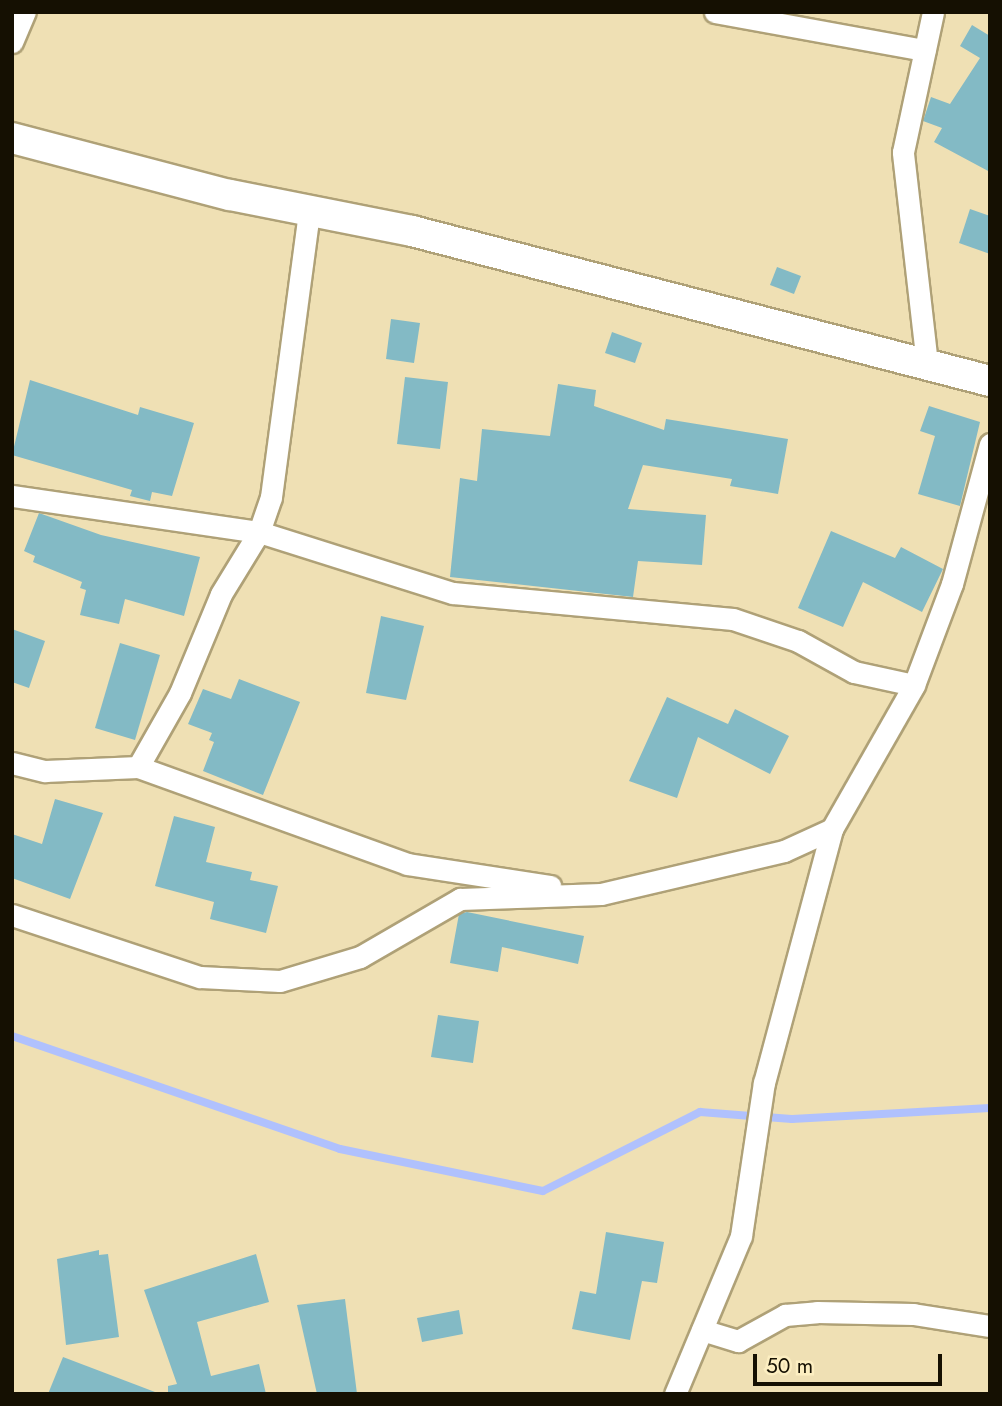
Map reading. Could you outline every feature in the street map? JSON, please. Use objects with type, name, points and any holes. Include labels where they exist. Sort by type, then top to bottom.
[{"type":"main road","points":[[12,138],[309,213],[412,231],[990,381]]},
{"type":"street","points":[[12,42],[25,12]]},
{"type":"street","points":[[715,12],[925,50]]},
{"type":"street","points":[[927,364],[903,152],[933,12]]},
{"type":"street","points":[[138,767],[180,693],[220,594],[259,531],[286,410],[309,213]]},
{"type":"street","points":[[675,1394],[741,1236],[764,1083],[832,829],[914,685],[952,584],[990,444]]},
{"type":"street","points":[[12,496],[259,531],[453,593],[733,619],[798,641],[854,672],[914,685]]},
{"type":"street","points":[[12,763],[45,771],[138,767],[407,864],[601,894]]},
{"type":"street","points":[[12,915],[200,976],[280,981],[360,957],[460,899],[601,894],[784,851],[832,829]]},
{"type":"street","points":[[702,1330],[738,1341],[785,1315],[817,1312],[913,1314],[990,1326]]},
{"type":"building","points":[[972,25],[990,36],[990,172],[934,142],[942,128],[923,121],[931,97],[950,104],[980,58],[960,46]]},
{"type":"building","points":[[970,209],[990,216],[990,254],[959,243]]},
{"type":"building","points":[[777,267],[801,276],[794,294],[770,285]]},
{"type":"building","points":[[391,319],[420,323],[414,363],[386,359]]},
{"type":"building","points":[[612,332],[642,343],[635,363],[605,353]]},
{"type":"building","points":[[405,377],[448,382],[440,449],[397,444]]},
{"type":"building","points":[[30,380],[138,415],[140,407],[194,423],[172,496],[152,492],[150,501],[130,496],[132,490],[12,455]]},
{"type":"building","points":[[558,384],[596,390],[594,406],[664,430],[666,419],[788,439],[778,494],[730,486],[732,479],[643,465],[628,509],[706,515],[702,565],[638,561],[633,597],[450,577],[460,478],[477,481],[482,429],[550,436]]},
{"type":"building","points":[[929,406],[980,422],[960,506],[918,494],[935,436],[920,431]]},
{"type":"building","points":[[39,513],[101,535],[200,557],[184,616],[125,599],[119,624],[80,615],[86,590],[80,588],[82,582],[33,562],[35,556],[24,551]]},
{"type":"building","points":[[831,531],[895,558],[901,547],[943,569],[922,612],[863,582],[843,627],[798,608]]},
{"type":"building","points":[[381,616],[424,626],[406,700],[366,693]]},
{"type":"building","points":[[12,629],[45,641],[29,688],[12,682]]},
{"type":"building","points":[[120,643],[160,655],[135,740],[95,728]]},
{"type":"building","points":[[239,679],[300,702],[263,795],[203,771],[214,742],[209,740],[212,733],[188,724],[203,689],[231,699]]},
{"type":"building","points":[[667,697],[728,724],[735,709],[789,736],[770,774],[698,737],[677,798],[629,781]]},
{"type":"building","points":[[55,799],[103,813],[70,899],[12,878],[12,834],[42,844]]},
{"type":"building","points":[[174,816],[215,827],[206,862],[252,872],[250,880],[278,886],[266,933],[210,919],[214,902],[155,886]]},
{"type":"building","points":[[467,912],[584,936],[578,964],[502,947],[498,972],[450,963],[459,914]]},
{"type":"building","points":[[438,1015],[479,1021],[473,1063],[431,1057]]},
{"type":"building","points":[[606,1232],[664,1242],[657,1283],[642,1281],[630,1340],[572,1329],[580,1291],[596,1294]]},
{"type":"building","points":[[99,1250],[99,1255],[108,1254],[119,1337],[66,1345],[57,1259]]},
{"type":"building","points":[[256,1254],[269,1302],[197,1322],[211,1376],[259,1364],[266,1394],[168,1394],[168,1386],[177,1384],[144,1290]]},
{"type":"building","points":[[345,1299],[357,1394],[317,1394],[297,1305]]},
{"type":"building","points":[[459,1310],[463,1334],[422,1342],[417,1318]]},
{"type":"building","points":[[63,1357],[155,1392],[155,1394],[48,1394]]},
{"type":"waterway","points":[[12,1036],[340,1149],[543,1191],[700,1112],[792,1119],[990,1108]]}]
